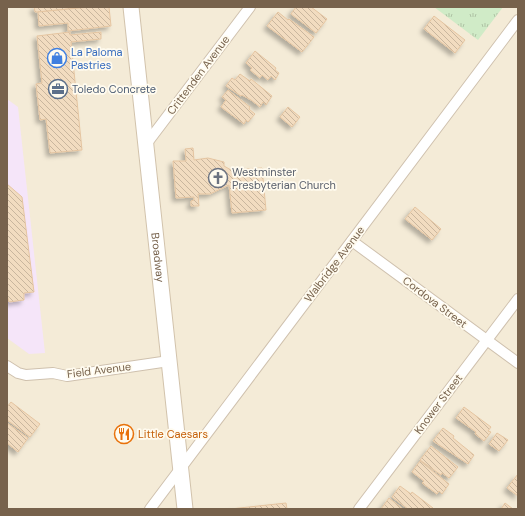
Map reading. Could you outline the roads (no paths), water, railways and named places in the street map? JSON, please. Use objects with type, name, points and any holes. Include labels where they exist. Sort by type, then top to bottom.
[{"type":"street","name":"Broadway","points":[[132,7],[185,509]]},
{"type":"street","name":"Crittenden Avenue","points":[[147,143],[250,7]]},
{"type":"street","name":"Walbridge Avenue","points":[[150,509],[518,20]]},
{"type":"street","name":"Cordova Street","points":[[352,241],[518,364]]},
{"type":"street","name":"Knower Street","points":[[359,509],[518,299]]},
{"type":"street","name":"Field Avenue","points":[[8,369],[26,375],[53,373],[66,376],[169,361]]},
{"type":"place","name":"La Paloma Pastries","points":[[57,58]]},
{"type":"place","name":"Toledo Concrete","points":[[58,89]]},
{"type":"place","name":"Westminster Presbyterian Church","points":[[218,178]]},
{"type":"place","name":"Little Caesars","points":[[124,434]]}]
